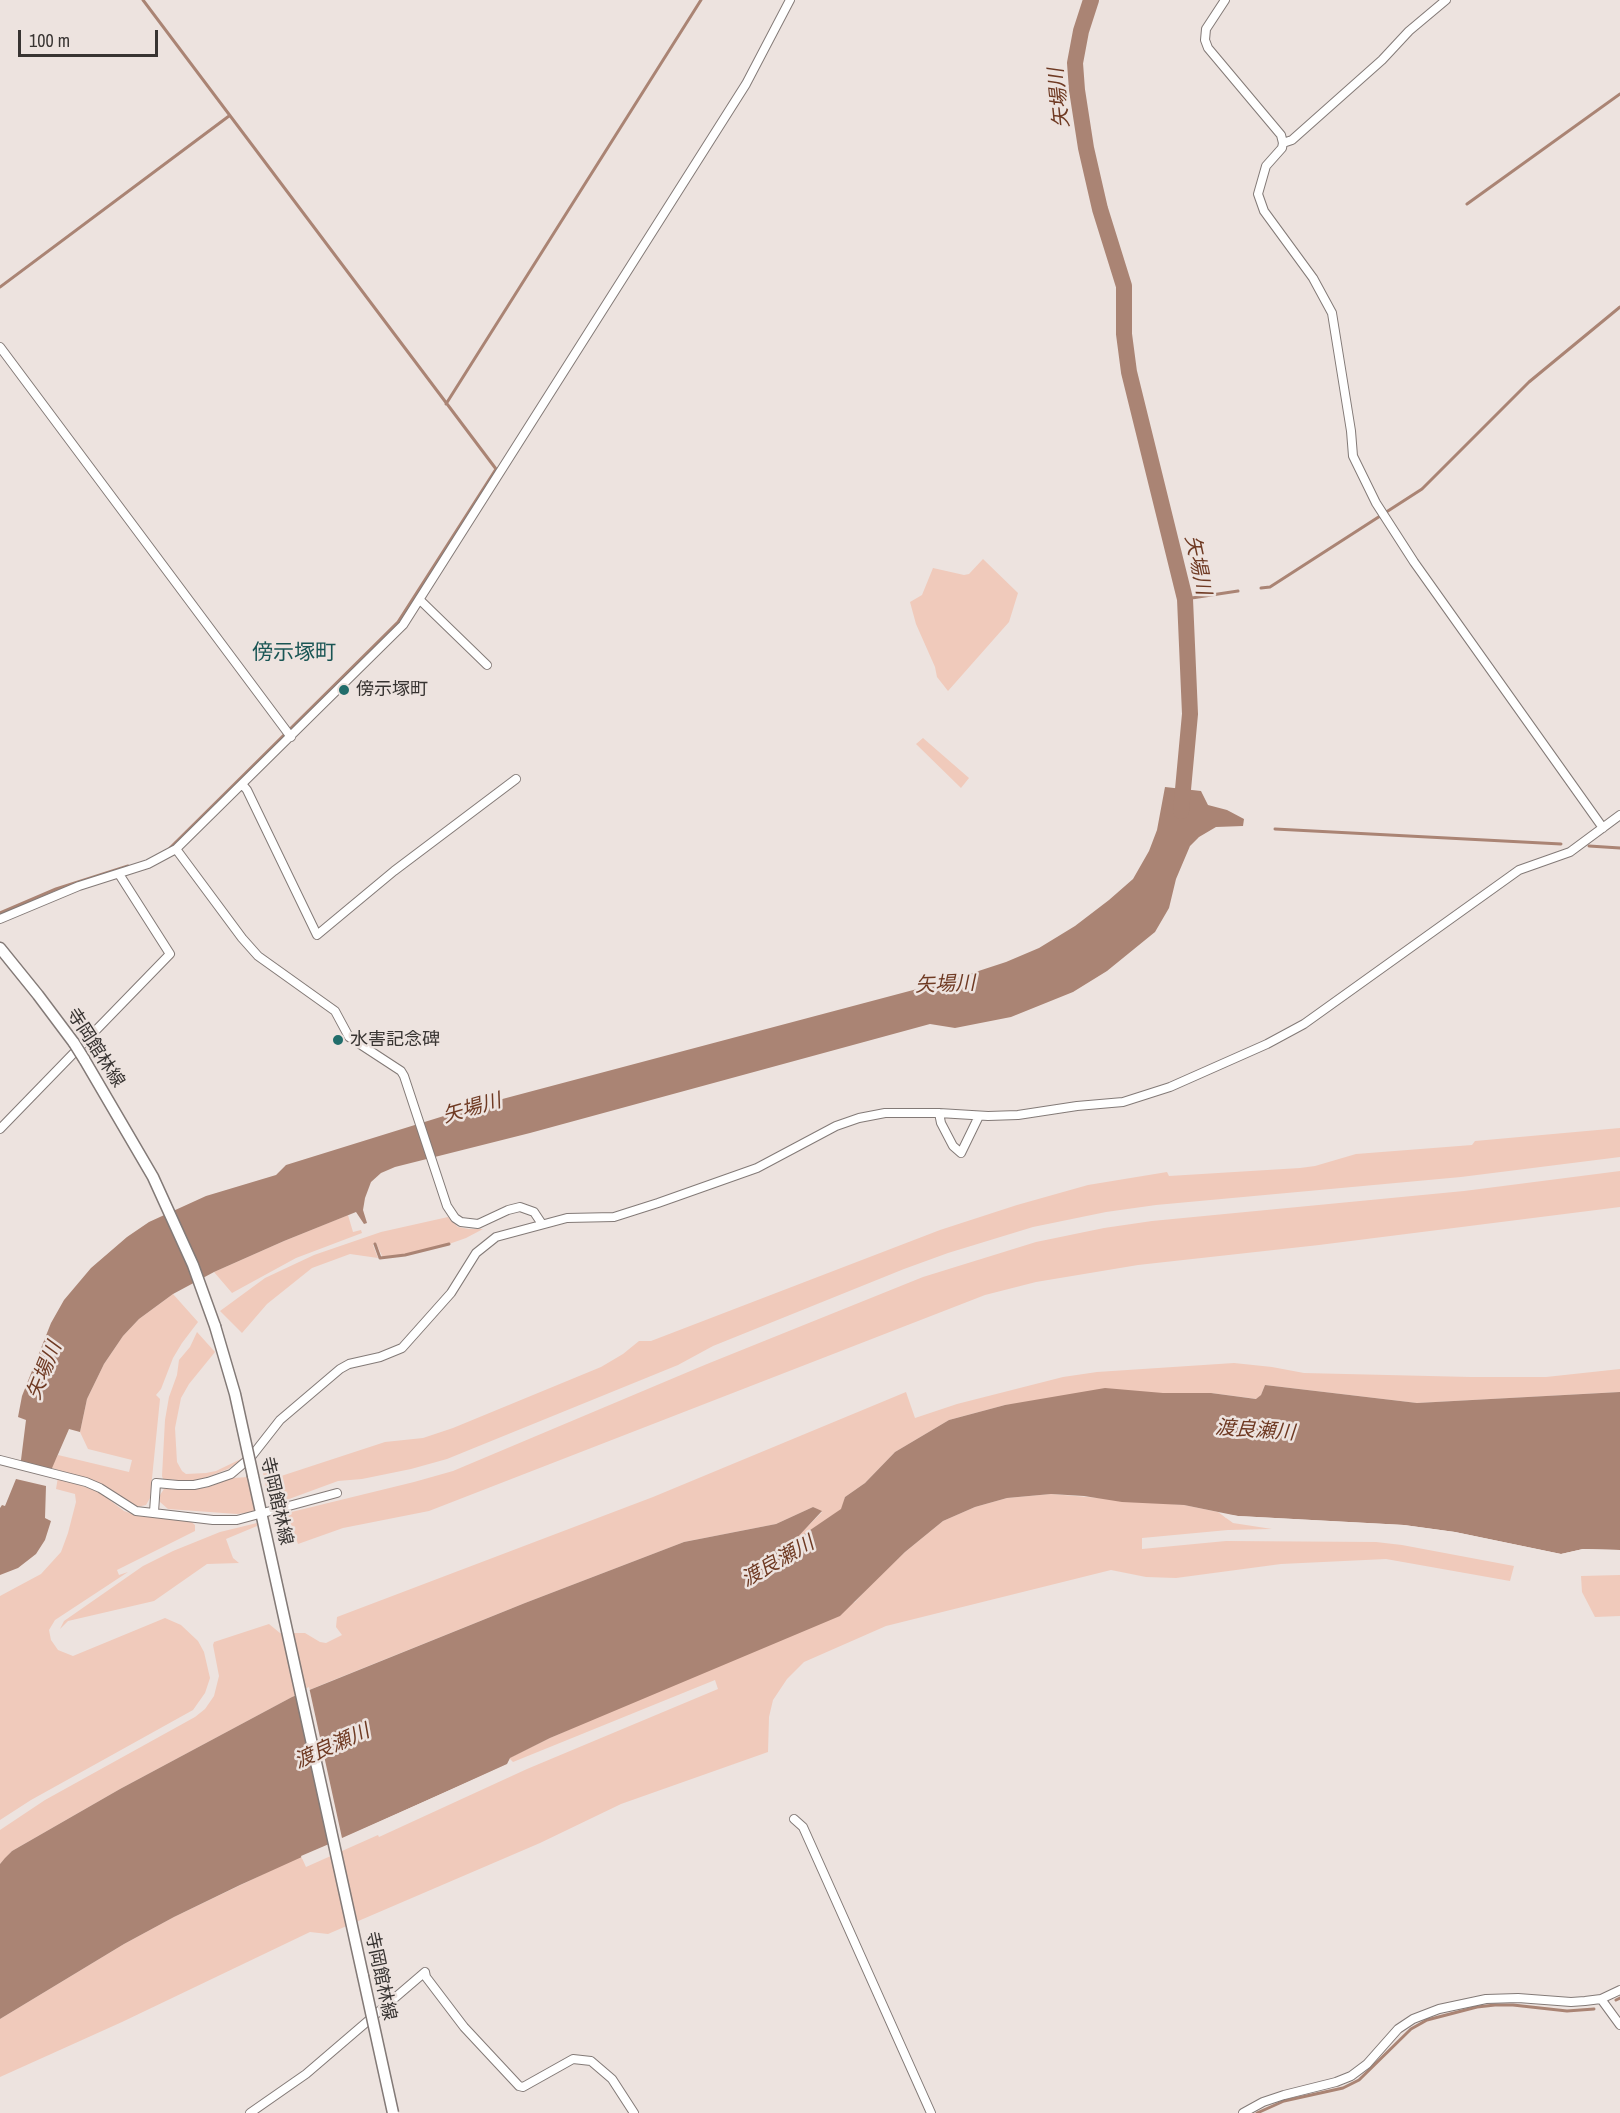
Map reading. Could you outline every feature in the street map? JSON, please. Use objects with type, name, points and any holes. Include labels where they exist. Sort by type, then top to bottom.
[{"type":"main road","name":"寺岡館林線","points":[[0,948],[38,995],[84,1059],[153,1177],[182,1239],[207,1301],[237,1405],[263,1517],[393,2113]]},
{"type":"street","points":[[0,919],[79,886],[148,864],[176,849],[403,625],[746,84],[790,0]]},
{"type":"street","points":[[1225,0],[1206,29],[1205,40],[1208,48],[1281,135],[1282,148],[1266,166],[1258,195],[1264,210],[1313,278],[1332,313],[1353,456],[1376,502],[1414,562],[1602,828]]},
{"type":"street","points":[[1283,142],[1292,140],[1446,0]]},
{"type":"street","points":[[0,347],[291,737]]},
{"type":"street","points":[[420,600],[487,664]]},
{"type":"street","points":[[242,784],[252,800],[317,935],[394,871],[516,780]]},
{"type":"street","points":[[154,1512],[156,1483],[194,1485],[231,1474],[251,1457],[280,1420],[340,1369],[349,1364],[380,1357],[402,1348],[451,1293],[472,1258],[482,1247],[496,1238],[567,1218],[614,1217],[658,1203],[757,1168],[836,1126],[859,1118],[885,1113],[1018,1115],[1124,1102],[1170,1087],[1267,1044],[1313,1018],[1519,870],[1570,852],[1620,815]]},
{"type":"street","points":[[176,849],[258,956],[335,1011],[349,1037],[397,1067],[405,1076],[447,1206],[455,1218],[470,1224],[478,1224],[520,1207],[534,1212],[542,1224]]},
{"type":"street","points":[[0,1129],[170,954],[119,874]]},
{"type":"street","points":[[939,1113],[941,1123],[953,1146],[961,1153],[979,1116]]},
{"type":"street","points":[[0,1460],[86,1482],[100,1488],[136,1511],[213,1520],[263,1517],[337,1493]]},
{"type":"street","points":[[795,1818],[803,1827],[931,2113]]},
{"type":"street","points":[[250,2113],[306,2074],[425,1972],[426,1977],[464,2027],[519,2086],[524,2087],[573,2059],[591,2061],[612,2079],[634,2113]]},
{"type":"street","points":[[1243,2113],[1274,2098],[1351,2076],[1367,2064],[1398,2029],[1413,2019],[1439,2008],[1486,1999],[1518,1998],[1571,2002],[1601,1999],[1620,1990]]},
{"type":"street","points":[[1601,1999],[1620,2025]]},
{"type":"shaded area","points":[[983,559],[1018,593],[1009,622],[948,691],[937,677],[935,667],[916,624],[910,602],[922,595],[933,568],[964,575],[969,574]]},
{"type":"shaded area","points":[[923,738],[969,778],[961,788],[916,744]]},
{"type":"shaded area","points":[[1620,1128],[1620,1157],[1461,1177],[1156,1205],[1106,1212],[1033,1227],[904,1269],[713,1346],[678,1365],[447,1459],[362,1479],[338,1481],[270,1506],[263,1473],[269,1470],[272,1479],[385,1442],[423,1438],[453,1428],[601,1367],[639,1341],[651,1341],[940,1230],[1088,1185],[1167,1172],[1169,1176],[1300,1168],[1356,1154],[1472,1145],[1475,1141]]},
{"type":"shaded area","points":[[1620,1171],[1620,1207],[1138,1265],[1036,1282],[985,1295],[429,1511],[343,1528],[298,1544],[288,1516],[274,1520],[275,1516],[453,1471],[707,1364],[923,1277],[1036,1242],[1152,1221],[1464,1191]]},
{"type":"shaded area","points":[[348,1215],[353,1232],[361,1230],[362,1233],[296,1258],[232,1293],[214,1272],[284,1241]]},
{"type":"shaded area","points":[[448,1217],[458,1227],[483,1229],[449,1244],[383,1258],[376,1243],[373,1245],[378,1258],[350,1254],[312,1268],[267,1304],[242,1333],[220,1311],[265,1278],[314,1255],[381,1232]]},
{"type":"shaded area","points":[[173,1294],[198,1322],[173,1358],[161,1389],[156,1395],[160,1399],[150,1498],[146,1505],[137,1507],[89,1479],[51,1468],[58,1455],[129,1472],[132,1460],[88,1449],[80,1432],[87,1399],[104,1364],[123,1336],[139,1319]]},
{"type":"shaded area","points":[[197,1332],[215,1352],[189,1384],[181,1398],[175,1428],[177,1462],[186,1474],[216,1471],[243,1459],[228,1469],[202,1479],[188,1481],[163,1479],[165,1420],[169,1397],[177,1375],[179,1360],[190,1347]]},
{"type":"shaded area","points":[[1234,1363],[1304,1373],[1471,1377],[1546,1377],[1620,1369],[1620,1392],[1417,1403],[1265,1385],[1257,1399],[1211,1393],[1163,1393],[1005,1405],[949,1420],[895,1452],[865,1483],[845,1497],[842,1509],[790,1544],[822,1512],[813,1507],[776,1524],[684,1542],[331,1681],[292,1697],[120,1789],[12,1851],[0,1864],[0,1830],[45,1800],[195,1717],[205,1709],[214,1696],[219,1676],[214,1642],[269,1624],[280,1633],[305,1633],[326,1643],[342,1635],[336,1627],[337,1617],[653,1497],[906,1392],[915,1418],[957,1404],[1063,1377],[1097,1372]]},
{"type":"shaded area","points":[[58,1477],[99,1492],[124,1511],[138,1516],[188,1519],[195,1525],[195,1531],[117,1570],[119,1575],[128,1572],[55,1620],[49,1630],[51,1640],[58,1650],[73,1656],[165,1618],[181,1625],[198,1641],[204,1652],[210,1678],[205,1693],[193,1710],[31,1800],[0,1820],[0,1596],[41,1574],[61,1552],[76,1502],[75,1494],[56,1489]]},
{"type":"shaded area","points":[[248,1477],[255,1508],[253,1512],[237,1514],[168,1509],[160,1502],[160,1495],[164,1489],[205,1488],[233,1478]]},
{"type":"shaded area","points":[[1051,1494],[1184,1505],[1218,1512],[1233,1523],[1272,1529],[1228,1530],[1142,1538],[1142,1549],[1226,1541],[1376,1542],[1514,1566],[1510,1581],[1386,1559],[1281,1564],[1176,1578],[1146,1577],[1111,1570],[886,1626],[804,1662],[787,1679],[773,1700],[769,1717],[768,1752],[621,1804],[540,1843],[328,1934],[310,1932],[122,2022],[0,2077],[0,2019],[124,1944],[174,1917],[301,1856],[306,1867],[378,1835],[379,1837],[527,1769],[718,1689],[715,1680],[513,1762],[509,1758],[855,1602],[905,1552],[943,1521],[975,1507],[1007,1498]]},
{"type":"shaded area","points":[[257,1523],[257,1526],[226,1539],[233,1558],[239,1563],[207,1564],[154,1601],[68,1621],[60,1629],[64,1621],[143,1566],[220,1532]]},
{"type":"shaded area","points":[[1620,1575],[1620,1616],[1595,1617],[1582,1592],[1581,1576]]},
{"type":"water","points":[[1165,787],[1201,791],[1208,805],[1227,810],[1244,819],[1243,826],[1216,827],[1199,837],[1190,846],[1176,879],[1169,908],[1155,932],[1107,971],[1073,992],[1011,1017],[955,1028],[930,1024],[530,1133],[395,1167],[381,1173],[371,1182],[365,1198],[363,1210],[367,1223],[364,1224],[356,1212],[284,1241],[214,1272],[173,1294],[139,1319],[123,1336],[104,1364],[87,1399],[80,1432],[69,1429],[49,1475],[20,1468],[26,1420],[18,1417],[22,1396],[51,1323],[64,1300],[91,1268],[127,1237],[149,1222],[206,1196],[276,1175],[286,1165],[476,1106],[951,980],[1006,962],[1039,948],[1075,926],[1133,879],[1149,851],[1157,830]]},
{"type":"water","name":"渡良瀬川","points":[[1265,1385],[1417,1403],[1620,1392],[1620,1550],[1583,1549],[1561,1554],[1455,1532],[1404,1525],[1238,1516],[1184,1505],[1122,1502],[1084,1496],[1051,1494],[1007,1498],[975,1507],[943,1521],[905,1552],[840,1616],[550,1738],[510,1758],[507,1764],[240,1885],[124,1944],[0,2019],[0,1864],[5,1858],[12,1851],[120,1789],[292,1697],[684,1542],[776,1524],[813,1507],[822,1511],[794,1541],[841,1509],[845,1497],[865,1483],[895,1452],[949,1420],[1005,1405],[1105,1388],[1163,1393],[1211,1393],[1256,1399],[1261,1395]]},
{"type":"water","points":[[16,1479],[46,1486],[45,1518],[51,1521],[45,1540],[36,1554],[18,1568],[0,1575],[0,1508],[2,1505],[5,1506]]},
{"type":"pier","points":[[1222,1514],[1404,1525],[1455,1532],[1561,1554],[1583,1549],[1620,1550],[1620,1553],[1583,1552],[1561,1557],[1455,1535],[1403,1528],[1237,1519],[1226,1518]]},
{"type":"pier","points":[[309,1687],[342,1838],[511,1763],[509,1766],[302,1859],[301,1856],[329,1844],[295,1693]]},
{"type":"waterway","points":[[143,0],[496,469],[398,622],[170,848]]},
{"type":"waterway","points":[[446,404],[701,0]]},
{"type":"waterway","name":"矢場川","points":[[1091,0],[1081,31],[1075,63],[1086,148],[1100,209],[1124,286],[1124,334],[1129,372],[1185,599],[1190,714],[1181,811]]},
{"type":"waterway","points":[[1467,204],[1620,94]]},
{"type":"waterway","points":[[0,287],[229,116]]},
{"type":"waterway","points":[[1261,588],[1270,587],[1422,489],[1529,382],[1620,307]]},
{"type":"waterway","points":[[1185,599],[1238,591]]},
{"type":"waterway","points":[[1275,829],[1561,844]]},
{"type":"waterway","points":[[1589,846],[1620,848]]},
{"type":"waterway","points":[[0,913],[56,889],[128,866]]},
{"type":"waterway","points":[[375,1244],[380,1258],[405,1255],[449,1244]]},
{"type":"waterway","points":[[1616,2000],[1620,1998]]},
{"type":"waterway","points":[[1257,2113],[1284,2101],[1343,2088],[1359,2080],[1411,2029],[1427,2020],[1477,2007],[1495,2005],[1567,2011],[1594,2009]]},
{"type":"place","name":"傍示塚町","points":[[344,690]]},
{"type":"place","name":"水害記念碑","points":[[338,1040]]},
{"type":"district","name":"傍示塚町","points":[[294,653]]}]
